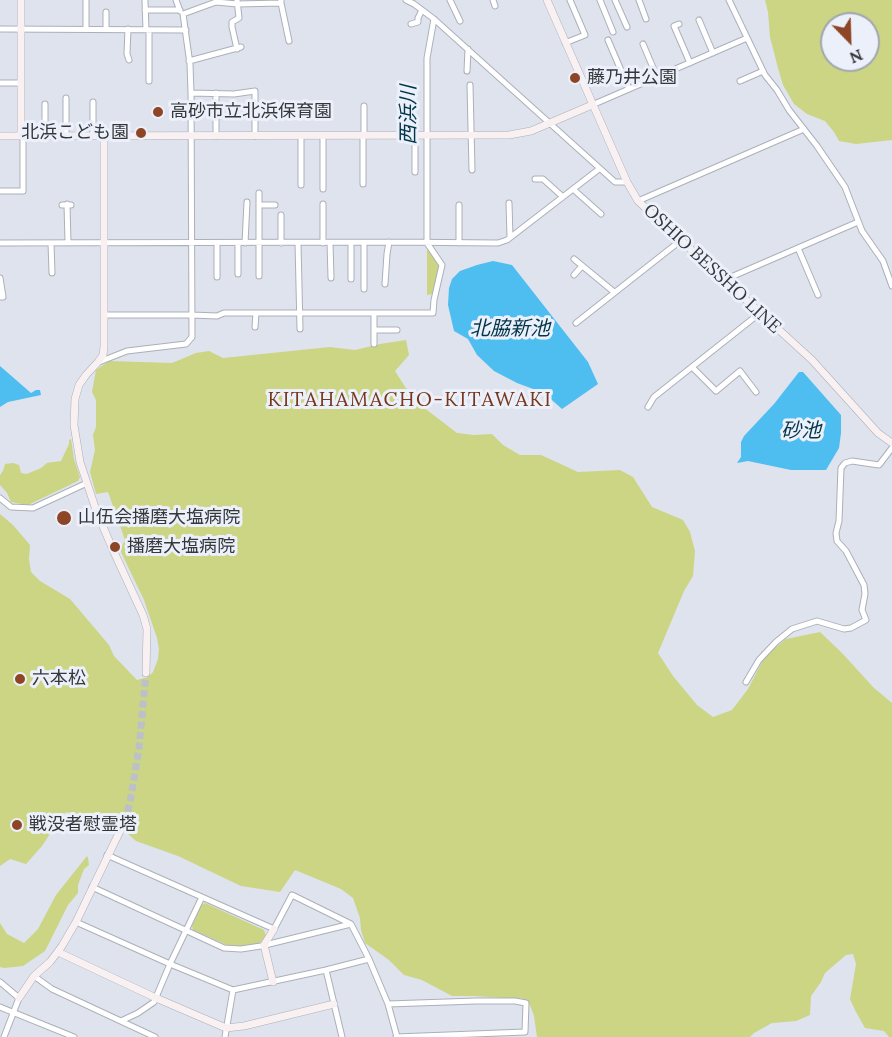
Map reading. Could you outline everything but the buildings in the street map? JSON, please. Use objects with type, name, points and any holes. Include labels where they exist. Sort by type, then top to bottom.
[{"type":"street","points":[[0,191],[23,191],[21,0]]},
{"type":"street","points":[[98,362],[127,351],[186,344],[192,337],[191,93],[186,30],[182,12],[176,0]]},
{"type":"street","points":[[406,0],[434,19],[599,169],[615,182],[627,182]]},
{"type":"street","points":[[414,4],[423,0]]},
{"type":"street","points":[[450,0],[460,21]]},
{"type":"street","points":[[548,2],[557,0]]},
{"type":"street","points":[[565,43],[585,34],[570,0]]},
{"type":"street","points":[[600,0],[613,32]]},
{"type":"street","points":[[615,0],[627,27]]},
{"type":"street","points":[[639,0],[646,19]]},
{"type":"street","points":[[729,0],[763,71],[845,187],[858,222],[867,240],[883,261],[892,286]]},
{"type":"street","points":[[86,1],[86,29]]},
{"type":"street","points":[[145,1],[149,81]]},
{"type":"street","points":[[145,10],[182,12],[216,1],[281,2],[290,41]]},
{"type":"street","points":[[189,61],[239,48],[232,23],[239,18],[237,2]]},
{"type":"street","name":"OSHIO BESSHO LINE","points":[[548,2],[592,105],[638,201],[812,360],[878,433],[892,442]]},
{"type":"street","points":[[411,24],[418,22],[422,10]]},
{"type":"street","points":[[106,12],[106,29]]},
{"type":"street","points":[[104,315],[433,314],[442,265],[428,243],[427,58],[434,19]]},
{"type":"street","points":[[699,20],[713,53]]},
{"type":"street","points":[[679,24],[674,26],[690,63]]},
{"type":"street","points":[[0,29],[186,30]]},
{"type":"street","points":[[128,29],[127,54],[129,60]]},
{"type":"street","points":[[0,136],[515,134],[550,124],[747,38]]},
{"type":"street","points":[[608,40],[629,89]]},
{"type":"street","points":[[643,44],[657,77]]},
{"type":"street","points":[[467,70],[468,49]]},
{"type":"street","points":[[740,81],[763,71]]},
{"type":"street","points":[[0,83],[21,82]]},
{"type":"street","points":[[470,85],[472,170]]},
{"type":"street","points":[[191,93],[234,94],[255,91],[255,136]]},
{"type":"street","points":[[216,93],[216,136]]},
{"type":"street","points":[[66,98],[66,136]]},
{"type":"street","points":[[93,102],[93,136]]},
{"type":"street","points":[[363,184],[364,105]]},
{"type":"street","points":[[45,136],[47,109]]},
{"type":"street","points":[[638,201],[804,129]]},
{"type":"street","points":[[323,135],[323,189]]},
{"type":"street","points":[[415,135],[415,172]]},
{"type":"street","points":[[104,136],[104,347],[103,355],[79,384],[75,399],[74,425],[77,452],[87,483],[113,549],[143,615],[147,629],[146,673]]},
{"type":"street","points":[[300,185],[301,136]]},
{"type":"street","points":[[0,243],[498,243],[510,237],[599,169]]},
{"type":"street","points":[[535,179],[543,179],[563,197]]},
{"type":"street","points":[[573,189],[601,214]]},
{"type":"street","points":[[259,276],[260,193]]},
{"type":"street","points":[[245,243],[247,202]]},
{"type":"street","points":[[509,203],[510,237]]},
{"type":"street","points":[[323,204],[323,243]]},
{"type":"street","points":[[67,205],[68,243]]},
{"type":"street","points":[[259,205],[275,205]]},
{"type":"street","points":[[459,205],[459,243]]},
{"type":"street","points":[[281,215],[281,243]]},
{"type":"street","points":[[724,280],[858,222]]},
{"type":"street","points":[[576,323],[680,241]]},
{"type":"street","points":[[385,284],[389,242]]},
{"type":"street","points":[[51,243],[52,273]]},
{"type":"street","points":[[217,243],[217,277]]},
{"type":"street","points":[[238,243],[238,274]]},
{"type":"street","points":[[298,243],[300,329]]},
{"type":"street","points":[[330,243],[331,278]]},
{"type":"street","points":[[351,243],[351,279]]},
{"type":"street","points":[[364,243],[364,289]]},
{"type":"street","points":[[798,248],[818,295]]},
{"type":"street","points":[[574,259],[585,265],[614,292]]},
{"type":"street","points":[[574,275],[585,265]]},
{"type":"street","points":[[0,278],[3,297],[0,297]]},
{"type":"street","points":[[255,313],[255,327]]},
{"type":"street","points":[[374,313],[374,344]]},
{"type":"street","points":[[648,407],[654,397],[760,313]]},
{"type":"street","points":[[374,330],[397,330]]},
{"type":"street","points":[[692,367],[717,391],[740,371],[756,392]]},
{"type":"street","points":[[746,682],[759,660],[792,629],[817,621],[844,629],[866,620],[862,610],[864,585],[846,551],[837,541],[841,468],[845,463],[852,461],[879,465],[892,448]]},
{"type":"street","points":[[0,498],[10,507],[33,508],[87,483]]},
{"type":"street","points":[[4,1037],[19,998],[34,976],[58,952],[76,922],[120,831]]},
{"type":"street","points":[[107,855],[274,929]]},
{"type":"street","points":[[92,887],[224,948],[241,950],[351,924]]},
{"type":"street","points":[[273,981],[264,945],[292,895],[351,924],[388,1004],[397,1037],[525,1032],[526,1003],[484,1001],[388,1004]]},
{"type":"street","points":[[121,1021],[154,1002],[202,897]]},
{"type":"street","points":[[76,922],[233,990],[369,959]]},
{"type":"street","points":[[58,952],[226,1028],[244,1026],[334,1004]]},
{"type":"street","points":[[326,970],[342,1037]]},
{"type":"street","points":[[34,976],[52,989],[155,1037]]},
{"type":"street","points":[[0,982],[19,998]]},
{"type":"street","points":[[225,1037],[233,990]]},
{"type":"street","points":[[0,1007],[74,1037]]},
{"type":"green space","points":[[765,0],[892,0],[892,140],[856,144],[839,141],[825,121],[807,114],[794,104],[783,85],[770,37]]},
{"type":"green space","points":[[427,247],[440,264],[432,294],[427,295]]},
{"type":"green space","points":[[406,340],[409,355],[395,371],[409,393],[457,433],[492,434],[503,445],[520,455],[541,455],[578,472],[620,470],[633,477],[652,507],[683,520],[690,532],[695,551],[693,576],[684,591],[658,653],[673,676],[697,705],[713,717],[732,710],[748,689],[765,656],[786,639],[820,632],[874,688],[892,703],[892,1037],[884,1031],[865,1028],[855,1010],[850,999],[856,964],[853,954],[846,955],[825,973],[811,996],[810,1015],[796,1021],[772,1023],[750,1037],[537,1037],[530,1005],[521,998],[452,996],[422,980],[404,975],[389,960],[365,943],[353,898],[341,889],[295,870],[280,892],[241,886],[178,856],[136,841],[123,825],[111,830],[100,826],[99,829],[67,812],[63,814],[42,846],[26,864],[10,859],[0,866],[0,514],[30,545],[31,572],[40,581],[70,599],[109,645],[114,656],[137,680],[148,677],[153,672],[158,659],[157,638],[144,600],[120,550],[125,540],[108,492],[96,494],[90,472],[95,450],[93,435],[96,427],[96,400],[92,392],[96,370],[109,361],[172,363],[196,353],[209,351],[223,358],[330,347],[355,350]]},
{"type":"green space","points":[[71,439],[80,477],[78,481],[28,505],[11,502],[0,485],[0,475],[5,464],[19,465],[21,473],[27,474],[47,463],[61,461]]},
{"type":"green space","points":[[87,856],[89,865],[84,869],[78,885],[78,893],[68,905],[45,951],[23,966],[0,967],[0,923],[7,934],[24,943],[38,929],[56,895]]},
{"type":"green space","points":[[205,903],[264,930],[266,936],[257,945],[240,947],[227,945],[193,930],[192,926],[201,905]]},
{"type":"water","name":"北脇新池","points":[[493,261],[512,265],[588,362],[598,384],[562,409],[544,393],[494,371],[477,355],[468,339],[454,331],[448,305],[452,279],[460,271]]},
{"type":"water","points":[[0,366],[31,393],[40,390],[41,395],[8,402],[0,407]]},
{"type":"water","name":"砂池","points":[[799,372],[803,372],[841,415],[839,448],[826,470],[791,470],[748,461],[737,463],[741,457],[741,442],[744,436],[774,404]]},
{"type":"tunnel","points":[[120,831],[131,797],[139,748],[146,673]]},
{"type":"place","name":"藤乃井公園","points":[[575,78]]},
{"type":"place","name":"高砂市立北浜保育園","points":[[158,112]]},
{"type":"place","name":"北浜こども園","points":[[141,133]]},
{"type":"place","name":"山伍会播磨大塩病院","points":[[64,518]]},
{"type":"place","name":"播磨大塩病院","points":[[115,547]]},
{"type":"place","name":"六本松","points":[[20,679]]},
{"type":"place","name":"戦没者慰霊塔","points":[[17,825]]},
{"type":"district","name":"KITAHAMACHO-KITAWAKI","points":[[410,400]]},
{"type":"water label","name":"西浜川","points":[[409,115]]}]
